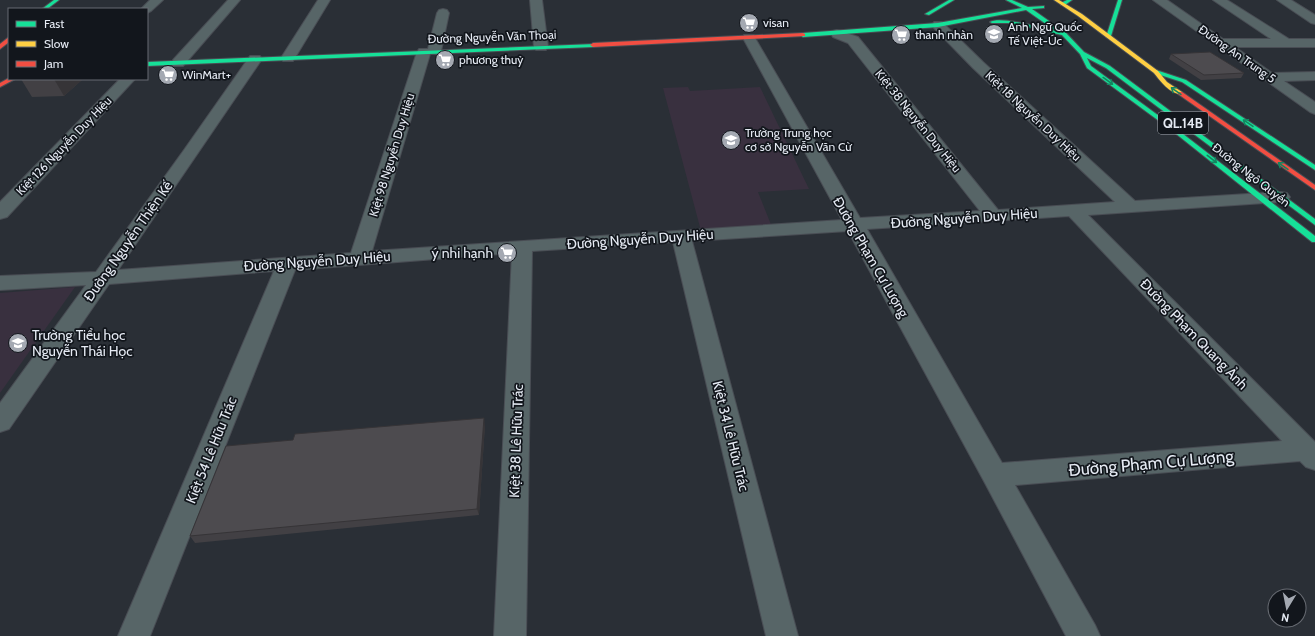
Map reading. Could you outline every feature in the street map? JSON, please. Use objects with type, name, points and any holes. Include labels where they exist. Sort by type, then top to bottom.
[{"type":"main road","points":[[45,8],[57,0]]},
{"type":"main road","points":[[924,18],[952,0]]},
{"type":"main road","points":[[996,3],[1008,0]]},
{"type":"main road","name":"Đường Ngô Quyền","points":[[1008,0],[1027,8],[1064,34],[1082,53],[1089,67],[1172,128],[1315,240]]},
{"type":"main road","points":[[1108,36],[1120,0]]},
{"type":"main road","name":"Đường Nguyễn Văn Thoại","points":[[837,34],[924,18],[957,21],[1063,1]]},
{"type":"main road","name":"Đường Ngô Quyền","points":[[1063,1],[1156,72],[1165,83],[1315,188]]},
{"type":"main road","name":"Đường Nguyễn Văn Thoại","points":[[148,64],[837,34],[924,18],[951,10]]},
{"type":"main road","points":[[957,21],[1008,22],[1064,34]]},
{"type":"main road","points":[[0,47],[8,40]]},
{"type":"main road","name":"Đường Ngô Quyền","points":[[1082,53],[1108,67],[1315,222]]},
{"type":"main road","name":"Đường Ngô Quyền","points":[[1156,72],[1184,81],[1315,168]]},
{"type":"main road","points":[[0,85],[10,80]]},
{"type":"street","points":[[148,8],[157,0]]},
{"type":"street","points":[[178,63],[234,0]]},
{"type":"street","points":[[288,58],[324,0]]},
{"type":"street","points":[[536,0],[541,47]]},
{"type":"street","name":"Đường An Trung 5","points":[[1159,0],[1315,109]]},
{"type":"street","points":[[1219,0],[1286,43]]},
{"type":"street","points":[[1284,0],[1315,20]]},
{"type":"street","points":[[1296,8],[1315,8]]},
{"type":"street","name":"Kiệt 98 Nguyễn Duy Hiệu","points":[[360,258],[443,13]]},
{"type":"street","name":"Kiệt 18 Nguyễn Duy Hiệu","points":[[924,18],[978,65],[1130,206]]},
{"type":"street","name":"Kiệt 38 Nguyễn Duy Hiệu","points":[[837,34],[853,40],[994,215]]},
{"type":"street","name":"Đường Phạm Cự Lượng","points":[[749,38],[1084,636]]},
{"type":"street","points":[[1221,43],[1315,43]]},
{"type":"street","name":"Đường Nguyễn Thiện Kế","points":[[0,422],[190,154],[255,59]]},
{"type":"street","points":[[1269,77],[1315,76]]},
{"type":"street","name":"Kiệt 126 Nguyễn Duy Hiệu","points":[[0,213],[127,80]]},
{"type":"street","name":"Đường Nguyễn Duy Hiệu","points":[[0,283],[102,278],[522,246],[853,226],[994,215],[1281,197]]},
{"type":"street","name":"Đường Phạm Quang Ảnh","points":[[1073,210],[1311,454]]},
{"type":"street","name":"Kiệt 34 Lê Hữu Trác","points":[[681,236],[782,636]]},
{"type":"street","name":"Kiệt 38 Lê Hữu Trác","points":[[510,636],[522,246]]},
{"type":"street","name":"Kiệt 54 Lê Hữu Trác","points":[[134,636],[287,264]]},
{"type":"street","name":"Đường Phạm Cự Lượng","points":[[995,475],[1311,454]]},
{"type":"shaded area","name":"Trường Trung học cơ sở Nguyễn Văn Cừ","points":[[688,87],[690,91],[760,87],[809,189],[758,192],[772,227],[701,231],[663,88]]},
{"type":"shaded area","name":"Trường Tiểu học Nguyễn Thái Học","points":[[75,287],[0,393],[0,293]]},
{"type":"building","points":[[1210,52],[1244,73],[1204,75],[1171,54]]},
{"type":"building","points":[[484,418],[477,509],[190,536],[226,446],[293,440],[295,434]]},
{"type":"traffic: fast","points":[[45,8],[57,0]]},
{"type":"traffic: fast","points":[[927,14],[952,0]]},
{"type":"traffic: fast","points":[[1008,0],[1027,8],[1042,7]]},
{"type":"traffic: fast","points":[[1063,4],[1070,0]]},
{"type":"traffic: fast","points":[[1108,36],[1120,0]]},
{"type":"traffic: fast","points":[[803,35],[938,25],[1027,8]]},
{"type":"traffic: fast","points":[[1027,8],[1064,34],[1082,53],[1108,67],[1315,223]]},
{"type":"traffic: fast","points":[[992,22],[1008,22],[1064,34]]},
{"type":"traffic: fast","points":[[148,64],[593,45]]},
{"type":"traffic: fast","points":[[1082,53],[1089,67],[1172,128],[1315,240]]},
{"type":"traffic: fast","points":[[1156,72],[1184,81],[1315,168]]},
{"type":"traffic: slow","points":[[1056,0],[1080,15],[1156,72],[1165,83],[1180,93]]},
{"type":"traffic: jam","points":[[593,45],[803,35]]},
{"type":"traffic: jam","points":[[0,47],[8,40]]},
{"type":"traffic: jam","points":[[0,85],[10,80]]},
{"type":"traffic: jam","points":[[1180,93],[1315,188]]},
{"type":"place","name":"visan","points":[[749,23]]},
{"type":"place","name":"Anh Ngữ Quốc Tế Việt-Úc","points":[[994,34]]},
{"type":"place","name":"thanh nhàn","points":[[901,35]]},
{"type":"place","name":"phương thuỷ","points":[[445,60]]},
{"type":"place","name":"WinMart+","points":[[168,75]]},
{"type":"place","name":"Trường Trung học cơ sở Nguyễn Văn Cừ","points":[[731,140]]},
{"type":"place","name":"ý nhi hạnh","points":[[507,253]]},
{"type":"place","name":"Trường Tiểu học Nguyễn Thái Học","points":[[18,343]]}]
